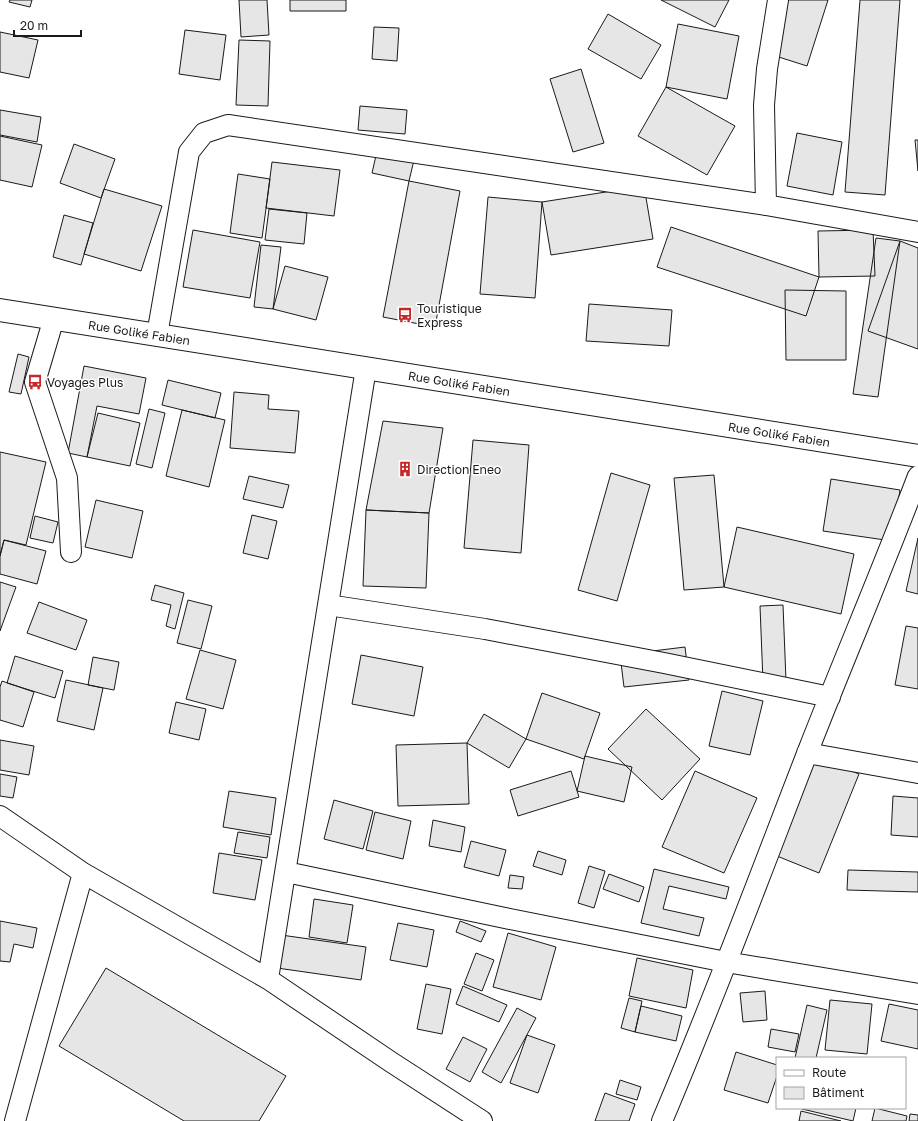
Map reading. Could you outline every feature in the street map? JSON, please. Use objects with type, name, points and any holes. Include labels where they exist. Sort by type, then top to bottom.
[{"type":"highway","name":"Rue Goliké Fabien","points":[[0,310],[918,456]]},
{"type":"street","points":[[766,205],[764,105],[767,69],[778,0]]},
{"type":"street","points":[[157,335],[189,152],[204,133],[228,125],[766,205],[918,232]]},
{"type":"street","points":[[54,318],[34,382],[67,478],[71,552]]},
{"type":"street","points":[[268,979],[366,368]]},
{"type":"street","points":[[662,1121],[726,962],[807,753],[892,545],[918,476]]},
{"type":"street","points":[[328,605],[485,629],[664,663],[830,697]]},
{"type":"street","points":[[807,753],[918,773]]},
{"type":"street","points":[[0,816],[83,873],[268,979],[482,1121]]},
{"type":"street","points":[[286,872],[726,962],[918,994]]},
{"type":"street","points":[[15,1121],[83,873]]},
{"type":"building","points":[[10,0],[32,0],[30,7],[9,2]]},
{"type":"building","points":[[239,0],[267,0],[269,35],[241,37]]},
{"type":"building","points":[[290,0],[346,0],[346,11],[290,11]]},
{"type":"building","points":[[661,0],[729,0],[715,27]]},
{"type":"building","points":[[780,0],[828,0],[807,66],[763,52]]},
{"type":"building","points":[[860,0],[900,0],[885,195],[845,192]]},
{"type":"building","points":[[608,14],[661,45],[641,79],[588,49]]},
{"type":"building","points":[[678,24],[739,36],[727,99],[666,87]]},
{"type":"building","points":[[374,27],[399,28],[397,61],[372,59]]},
{"type":"building","points":[[185,30],[226,35],[220,80],[179,74]]},
{"type":"building","points":[[0,32],[38,40],[29,78],[0,72]]},
{"type":"building","points":[[239,40],[270,41],[268,106],[236,105]]},
{"type":"building","points":[[581,69],[604,143],[573,152],[550,79]]},
{"type":"building","points":[[666,87],[735,126],[707,175],[638,136]]},
{"type":"building","points":[[360,106],[407,110],[405,134],[358,130]]},
{"type":"building","points":[[0,110],[41,117],[37,142],[0,135]]},
{"type":"building","points":[[797,133],[842,142],[833,195],[787,186]]},
{"type":"building","points":[[0,136],[42,145],[32,187],[0,180]]},
{"type":"building","points":[[915,140],[918,140],[918,171]]},
{"type":"building","points":[[74,144],[115,159],[101,198],[60,183]]},
{"type":"building","points":[[377,151],[414,160],[409,181],[372,173]]},
{"type":"building","points":[[272,162],[340,170],[334,216],[266,208]]},
{"type":"building","points":[[238,174],[270,179],[262,238],[230,233]]},
{"type":"building","points":[[409,181],[460,191],[435,327],[383,317]]},
{"type":"building","points":[[644,186],[653,239],[551,255],[542,202]]},
{"type":"building","points":[[104,189],[162,206],[141,271],[84,254]]},
{"type":"building","points":[[488,197],[542,202],[535,298],[480,294]]},
{"type":"building","points":[[269,209],[307,213],[304,244],[265,240]]},
{"type":"building","points":[[64,215],[93,223],[81,265],[53,257]]},
{"type":"building","points":[[671,227],[819,277],[806,316],[657,267]]},
{"type":"building","points":[[193,230],[260,242],[250,298],[183,287]]},
{"type":"building","points":[[873,230],[875,276],[819,277],[818,231]]},
{"type":"building","points":[[876,238],[900,241],[878,397],[853,394]]},
{"type":"building","points":[[900,241],[918,248],[918,349],[868,331]]},
{"type":"building","points":[[261,245],[281,247],[273,309],[254,307]]},
{"type":"building","points":[[285,266],[328,277],[316,320],[273,309]]},
{"type":"building","points":[[785,290],[846,291],[846,360],[786,360]]},
{"type":"building","points":[[589,304],[672,310],[669,346],[586,341]]},
{"type":"building","points":[[18,354],[29,357],[21,394],[9,392]]},
{"type":"building","points":[[84,366],[146,378],[139,414],[97,406],[87,457],[68,453]]},
{"type":"building","points":[[168,380],[221,393],[215,418],[162,405]]},
{"type":"building","points":[[234,392],[269,395],[268,409],[299,411],[295,453],[230,448]]},
{"type":"building","points":[[149,409],[165,413],[152,468],[136,464]]},
{"type":"building","points":[[182,410],[225,420],[209,487],[166,476]]},
{"type":"building","points":[[98,413],[140,423],[130,466],[87,457]]},
{"type":"building","name":"Direction Eneo","points":[[383,421],[443,428],[429,513],[366,510]]},
{"type":"building","points":[[473,440],[529,445],[521,553],[464,548]]},
{"type":"building","points":[[0,452],[46,462],[26,545],[4,540],[0,556]]},
{"type":"building","points":[[611,473],[650,485],[617,601],[578,590]]},
{"type":"building","points":[[714,475],[724,587],[684,590],[674,478]]},
{"type":"building","points":[[249,476],[289,485],[283,508],[243,499]]},
{"type":"building","points":[[831,479],[900,490],[892,541],[823,531]]},
{"type":"building","points":[[96,500],[143,511],[132,558],[85,547]]},
{"type":"building","points":[[366,510],[429,513],[426,588],[363,586]]},
{"type":"building","points":[[252,515],[277,521],[268,559],[243,553]]},
{"type":"building","points":[[35,516],[58,522],[53,543],[30,538]]},
{"type":"building","points":[[737,527],[854,554],[841,614],[724,587]]},
{"type":"building","points":[[918,538],[918,594],[906,591]]},
{"type":"building","points":[[4,540],[46,551],[37,584],[0,574],[0,556]]},
{"type":"building","points":[[0,582],[16,587],[0,631]]},
{"type":"building","points":[[155,585],[184,593],[175,629],[166,626],[171,605],[151,600]]},
{"type":"building","points":[[188,600],[212,606],[201,649],[177,643]]},
{"type":"building","points":[[39,602],[87,620],[76,650],[27,633]]},
{"type":"building","points":[[783,605],[786,681],[763,682],[760,606]]},
{"type":"building","points":[[906,626],[918,628],[918,689],[895,685]]},
{"type":"building","points":[[685,647],[689,680],[624,687],[620,655]]},
{"type":"building","points":[[200,650],[236,660],[223,709],[186,699]]},
{"type":"building","points":[[361,655],[423,667],[414,716],[352,704]]},
{"type":"building","points":[[15,656],[63,671],[55,698],[7,683]]},
{"type":"building","points":[[93,657],[119,662],[114,690],[88,685]]},
{"type":"building","points":[[66,680],[103,688],[94,730],[57,721]]},
{"type":"building","points":[[2,681],[34,692],[23,727],[0,720],[0,687]]},
{"type":"building","points":[[722,691],[763,701],[750,755],[709,746]]},
{"type":"building","points":[[542,693],[600,713],[584,759],[526,739]]},
{"type":"building","points":[[176,702],[206,709],[199,740],[169,733]]},
{"type":"building","points":[[646,709],[700,759],[662,800],[608,749]]},
{"type":"building","points":[[484,714],[526,739],[509,768],[467,743]]},
{"type":"building","points":[[0,740],[34,746],[29,775],[0,770]]},
{"type":"building","points":[[467,743],[469,804],[398,806],[396,745]]},
{"type":"building","points":[[807,753],[859,774],[819,873],[767,852]]},
{"type":"building","points":[[585,756],[632,767],[624,802],[577,791]]},
{"type":"building","points":[[571,771],[579,797],[518,816],[510,790]]},
{"type":"building","points":[[695,771],[757,798],[724,873],[662,847]]},
{"type":"building","points":[[0,774],[17,777],[13,798],[0,796]]},
{"type":"building","points":[[229,791],[276,798],[271,835],[223,827]]},
{"type":"building","points":[[893,796],[918,798],[918,837],[891,835]]},
{"type":"building","points":[[334,800],[373,811],[363,849],[324,839]]},
{"type":"building","points":[[375,812],[411,821],[403,859],[366,850]]},
{"type":"building","points":[[433,820],[465,827],[461,852],[429,846]]},
{"type":"building","points":[[238,832],[270,837],[267,858],[234,853]]},
{"type":"building","points":[[471,841],[506,850],[499,876],[464,867]]},
{"type":"building","points":[[538,851],[566,860],[562,875],[533,866]]},
{"type":"building","points":[[219,853],[262,860],[255,900],[213,893]]},
{"type":"building","points":[[589,866],[605,871],[594,908],[578,903]]},
{"type":"building","points":[[654,869],[729,887],[726,899],[669,886],[663,909],[704,918],[699,936],[641,923]]},
{"type":"building","points":[[848,870],[918,872],[918,892],[847,890]]},
{"type":"building","points":[[609,874],[644,887],[639,902],[603,889]]},
{"type":"building","points":[[510,875],[524,877],[522,889],[508,888]]},
{"type":"building","points":[[314,899],[353,905],[347,943],[309,937]]},
{"type":"building","points":[[0,921],[37,928],[33,948],[14,944],[10,962],[0,961]]},
{"type":"building","points":[[460,921],[486,931],[481,942],[456,932]]},
{"type":"building","points":[[398,923],[434,930],[427,967],[390,960]]},
{"type":"building","points":[[508,933],[556,947],[541,1000],[493,987]]},
{"type":"building","points":[[281,935],[366,947],[361,980],[277,968]]},
{"type":"building","points":[[476,953],[494,960],[482,991],[464,984]]},
{"type":"building","points":[[637,958],[693,970],[686,1008],[629,996]]},
{"type":"building","points":[[106,968],[286,1076],[259,1121],[184,1121],[59,1046]]},
{"type":"building","points":[[426,984],[451,989],[442,1034],[417,1029]]},
{"type":"building","points":[[463,986],[507,1005],[499,1022],[456,1004]]},
{"type":"building","points":[[765,991],[767,1020],[743,1022],[740,993]]},
{"type":"building","points":[[629,998],[642,1001],[635,1032],[621,1028]]},
{"type":"building","points":[[830,1000],[872,1004],[867,1054],[825,1050]]},
{"type":"building","points":[[889,1004],[918,1010],[918,1049],[881,1041]]},
{"type":"building","points":[[807,1005],[827,1010],[816,1057],[795,1057]]},
{"type":"building","points":[[641,1006],[682,1016],[676,1041],[635,1032]]},
{"type":"building","points":[[517,1008],[536,1018],[501,1083],[482,1072]]},
{"type":"building","points":[[771,1029],[799,1034],[795,1052],[768,1047]]},
{"type":"building","points":[[527,1035],[555,1045],[538,1093],[510,1083]]},
{"type":"building","points":[[463,1037],[487,1049],[470,1082],[446,1069]]},
{"type":"building","points":[[736,1052],[776,1065],[776,1079],[768,1103],[724,1090]]},
{"type":"building","points":[[620,1080],[641,1087],[637,1100],[616,1094]]},
{"type":"building","points":[[605,1093],[635,1104],[629,1121],[595,1121]]},
{"type":"building","points":[[802,1109],[856,1109],[853,1121]]},
{"type":"building","points":[[875,1109],[907,1116],[906,1121],[872,1121]]},
{"type":"building","points":[[801,1111],[841,1121],[799,1121]]},
{"type":"building","points":[[910,1114],[918,1115],[918,1121],[909,1121]]},
{"type":"place","name":"Touristique Express","points":[[405,315]]},
{"type":"place","name":"Voyages Plus","points":[[35,382]]},
{"type":"place","name":"Direction Eneo","points":[[405,469]]}]
